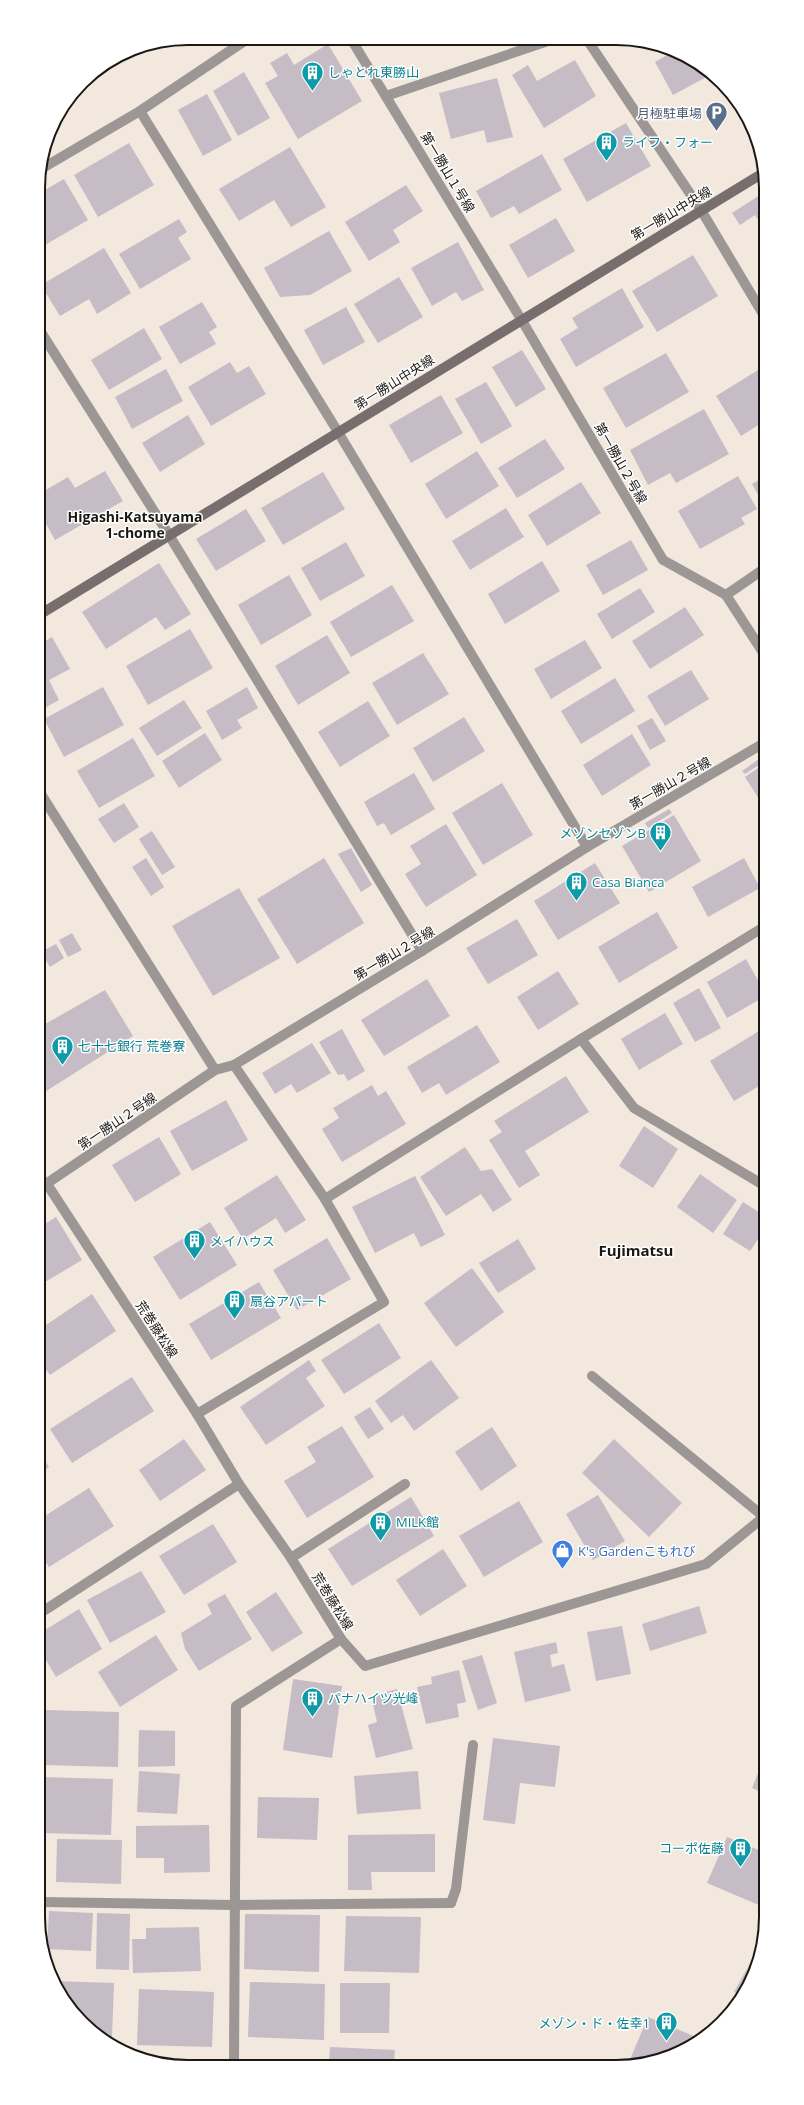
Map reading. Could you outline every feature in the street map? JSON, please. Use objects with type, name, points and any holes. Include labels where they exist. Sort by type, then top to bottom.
[{"type":"street","points":[[47,166],[140,111],[239,45]]},
{"type":"street","name":"第一勝山１号線","points":[[355,45],[521,319]]},
{"type":"street","points":[[386,96],[535,45]]},
{"type":"street","points":[[591,45],[701,210],[759,307]]},
{"type":"street","points":[[140,111],[338,432],[587,847]]},
{"type":"street","name":"第一勝山中央線","points":[[45,611],[521,319],[759,176]]},
{"type":"street","name":"第一勝山２号線","points":[[521,319],[663,560],[726,595],[759,646]]},
{"type":"street","points":[[45,339],[169,535],[422,951]]},
{"type":"street","points":[[726,595],[759,572]]},
{"type":"street","name":"第一勝山２号線","points":[[45,1185],[215,1070],[234,1065],[422,951],[587,847],[759,746]]},
{"type":"street","points":[[45,801],[215,1070]]},
{"type":"street","points":[[325,1199],[759,930]]},
{"type":"street","points":[[581,1040],[634,1108],[759,1182]]},
{"type":"street","points":[[197,1414],[384,1302],[325,1199],[234,1065]]},
{"type":"street","name":"荒巻藤松線","points":[[45,1187],[197,1414],[239,1484],[291,1558],[341,1639],[365,1666],[706,1564],[759,1520]]},
{"type":"street","points":[[592,1376],[759,1512]]},
{"type":"street","points":[[45,1608],[239,1484]]},
{"type":"street","points":[[291,1558],[405,1484]]},
{"type":"street","points":[[234,2060],[236,1706],[341,1639]]},
{"type":"street","points":[[45,1902],[234,1905],[451,1902],[456,1889],[473,1745]]},
{"type":"building","name":"しゃとれ東勝山","points":[[329,45],[362,101],[298,139],[265,83],[278,76],[270,63],[287,53],[294,65]]},
{"type":"building","points":[[667,55],[688,64],[706,77],[673,95],[655,62]]},
{"type":"building","points":[[575,60],[596,96],[544,128],[512,75],[528,65],[537,81]]},
{"type":"building","points":[[244,72],[270,118],[238,136],[213,91]]},
{"type":"building","points":[[497,78],[513,137],[487,143],[484,130],[451,139],[439,93]]},
{"type":"building","points":[[207,94],[232,140],[203,156],[178,110]]},
{"type":"building","name":"ライフ・フォー","points":[[626,123],[651,166],[587,202],[563,159]]},
{"type":"building","points":[[129,143],[154,185],[98,217],[74,175]]},
{"type":"building","points":[[290,147],[326,207],[291,227],[274,200],[239,221],[219,189]]},
{"type":"building","points":[[542,154],[562,190],[519,214],[514,206],[491,218],[476,191]]},
{"type":"building","points":[[64,179],[88,220],[45,245],[45,190]]},
{"type":"building","points":[[406,185],[423,211],[393,230],[400,242],[369,261],[345,222]]},
{"type":"building","points":[[759,196],[759,221],[755,215],[740,225],[732,213]]},
{"type":"building","points":[[556,218],[575,251],[528,278],[509,245]]},
{"type":"building","points":[[179,219],[187,232],[178,238],[191,259],[140,289],[119,254]]},
{"type":"building","points":[[329,231],[352,271],[310,295],[280,297],[264,268]]},
{"type":"building","points":[[458,242],[484,290],[462,301],[456,292],[432,306],[411,268]]},
{"type":"building","points":[[104,248],[131,293],[97,314],[89,299],[60,316],[45,292],[45,283]]},
{"type":"building","points":[[693,255],[718,296],[657,332],[632,291]]},
{"type":"building","points":[[399,277],[423,317],[378,343],[354,304]]},
{"type":"building","points":[[622,288],[644,327],[576,367],[560,339],[578,328],[572,318]]},
{"type":"building","points":[[202,302],[217,327],[209,332],[216,344],[180,364],[159,327]]},
{"type":"building","points":[[346,307],[365,342],[323,365],[304,330]]},
{"type":"building","points":[[144,328],[162,359],[109,390],[91,360]]},
{"type":"building","points":[[522,350],[546,389],[516,407],[492,367]]},
{"type":"building","points":[[666,353],[689,392],[626,428],[603,388]]},
{"type":"building","points":[[230,362],[237,373],[249,366],[266,394],[211,426],[188,387]]},
{"type":"building","points":[[166,369],[183,401],[132,429],[115,397]]},
{"type":"building","points":[[759,369],[759,425],[741,436],[716,396]]},
{"type":"building","points":[[486,382],[512,426],[481,444],[455,399]]},
{"type":"building","points":[[441,395],[463,433],[411,463],[389,425]]},
{"type":"building","points":[[704,409],[729,454],[676,483],[670,473],[648,485],[630,450]]},
{"type":"building","points":[[188,415],[205,444],[160,472],[142,443]]},
{"type":"building","points":[[545,439],[565,469],[517,498],[498,468]]},
{"type":"building","points":[[477,451],[499,486],[446,519],[425,484]]},
{"type":"building","points":[[105,471],[123,501],[55,540],[45,522],[45,490],[68,477],[75,488]]},
{"type":"building","points":[[323,472],[345,509],[283,545],[261,508]]},
{"type":"building","points":[[738,476],[757,509],[741,518],[745,524],[700,549],[678,511]]},
{"type":"building","points":[[759,480],[759,496],[752,484]]},
{"type":"building","points":[[581,482],[601,513],[547,546],[528,515]]},
{"type":"building","points":[[506,508],[524,537],[470,570],[452,541]]},
{"type":"building","points":[[246,509],[266,541],[216,571],[196,539]]},
{"type":"building","points":[[631,540],[648,570],[603,595],[586,565]]},
{"type":"building","points":[[346,542],[365,576],[320,601],[301,568]]},
{"type":"building","points":[[542,561],[560,591],[505,624],[488,594]]},
{"type":"building","points":[[159,563],[191,614],[165,630],[156,617],[106,649],[82,612]]},
{"type":"building","points":[[289,575],[312,615],[261,645],[238,605]]},
{"type":"building","points":[[392,585],[414,621],[351,657],[330,622]]},
{"type":"building","points":[[640,588],[655,612],[612,639],[597,614]]},
{"type":"building","points":[[685,607],[704,635],[650,669],[632,641]]},
{"type":"building","points":[[190,629],[213,668],[148,705],[126,666]]},
{"type":"building","points":[[327,635],[350,673],[298,705],[275,666]]},
{"type":"building","points":[[52,637],[70,669],[49,680],[59,700],[45,708],[45,641]]},
{"type":"building","points":[[585,640],[602,668],[551,699],[534,669]]},
{"type":"building","points":[[423,653],[449,694],[397,725],[372,683]]},
{"type":"building","points":[[691,670],[709,699],[665,726],[647,696]]},
{"type":"building","points":[[615,678],[635,711],[581,744],[561,711]]},
{"type":"building","points":[[103,687],[124,725],[64,757],[45,718]]},
{"type":"building","points":[[247,687],[258,708],[237,720],[242,728],[222,740],[206,711]]},
{"type":"building","points":[[184,700],[202,728],[157,756],[139,728]]},
{"type":"building","points":[[368,701],[390,736],[340,767],[318,732]]},
{"type":"building","points":[[464,717],[485,751],[433,782],[413,748]]},
{"type":"building","points":[[652,718],[666,741],[650,750],[637,726]]},
{"type":"building","points":[[205,733],[222,760],[179,788],[162,761]]},
{"type":"building","points":[[632,734],[651,765],[602,796],[583,765]]},
{"type":"building","points":[[133,738],[155,776],[99,808],[77,771]]},
{"type":"building","points":[[759,759],[759,765],[745,774],[742,771]]},
{"type":"building","points":[[759,767],[759,799],[745,777]]},
{"type":"building","points":[[414,773],[435,809],[391,835],[384,823],[377,826],[364,802]]},
{"type":"building","points":[[502,783],[533,835],[483,865],[452,813]]},
{"type":"building","points":[[124,803],[139,827],[114,843],[98,819]]},
{"type":"building","points":[[669,809],[672,813],[648,828],[645,823]]},
{"type":"building","name":"メゾンセゾンB","points":[[674,815],[701,861],[649,892],[622,846]]},
{"type":"building","points":[[446,824],[477,875],[426,907],[405,874],[421,864],[410,846]]},
{"type":"building","points":[[152,831],[175,867],[162,875],[139,839]]},
{"type":"building","points":[[351,848],[372,885],[361,892],[338,854]]},
{"type":"building","points":[[146,858],[164,887],[151,896],[132,867]]},
{"type":"building","points":[[324,858],[364,923],[297,964],[257,899]]},
{"type":"building","points":[[744,858],[759,889],[708,917],[692,887]]},
{"type":"building","name":"Casa Bianca","points":[[595,863],[620,903],[558,940],[534,901]]},
{"type":"building","points":[[239,888],[280,958],[213,996],[172,926]]},
{"type":"building","points":[[657,912],[678,948],[619,983],[598,947]]},
{"type":"building","points":[[517,919],[538,955],[488,984],[466,948]]},
{"type":"building","points":[[72,933],[82,950],[68,957],[59,940]]},
{"type":"building","points":[[56,944],[64,958],[50,967],[45,959],[45,950]]},
{"type":"building","points":[[746,959],[759,982],[759,1000],[727,1018],[707,982]]},
{"type":"building","points":[[558,971],[579,1004],[538,1030],[517,997]]},
{"type":"building","points":[[427,979],[450,1016],[384,1056],[361,1020]]},
{"type":"building","points":[[699,988],[721,1028],[695,1042],[673,1003]]},
{"type":"building","name":"七十七銀行 荒巻寮","points":[[105,990],[133,1036],[45,1092],[45,1024]]},
{"type":"building","points":[[665,1013],[683,1044],[639,1070],[621,1039]]},
{"type":"building","points":[[477,1025],[500,1062],[446,1095],[439,1083],[422,1093],[407,1067]]},
{"type":"building","points":[[342,1029],[365,1071],[348,1081],[344,1074],[338,1075],[319,1042]]},
{"type":"building","points":[[759,1031],[759,1086],[734,1101],[710,1061]]},
{"type":"building","points":[[312,1043],[331,1073],[297,1093],[291,1084],[275,1094],[262,1073]]},
{"type":"building","points":[[566,1076],[589,1112],[525,1151],[540,1175],[519,1188],[489,1140],[502,1132],[494,1121]]},
{"type":"building","points":[[372,1085],[378,1096],[386,1091],[406,1124],[342,1162],[322,1129],[339,1118],[333,1108]]},
{"type":"building","points":[[226,1100],[248,1140],[192,1171],[170,1131]]},
{"type":"building","points":[[644,1126],[678,1149],[653,1188],[619,1166]]},
{"type":"building","points":[[159,1137],[181,1174],[135,1202],[112,1165]]},
{"type":"building","points":[[465,1147],[481,1171],[492,1169],[512,1200],[493,1212],[481,1194],[446,1216],[420,1177]]},
{"type":"building","points":[[700,1174],[737,1200],[713,1233],[677,1207]]},
{"type":"building","points":[[277,1175],[306,1220],[285,1233],[276,1218],[243,1239],[224,1208]]},
{"type":"building","points":[[415,1176],[445,1235],[421,1247],[414,1233],[375,1253],[352,1207]]},
{"type":"building","points":[[743,1202],[759,1212],[759,1238],[750,1251],[723,1234]]},
{"type":"building","points":[[56,1217],[82,1260],[45,1282],[45,1224]]},
{"type":"building","name":"メイハウス","points":[[210,1222],[237,1265],[180,1300],[153,1257]]},
{"type":"building","points":[[327,1238],[351,1279],[297,1310],[273,1270]]},
{"type":"building","points":[[518,1239],[536,1269],[498,1293],[479,1263]]},
{"type":"building","points":[[472,1268],[504,1312],[456,1347],[424,1303]]},
{"type":"building","name":"扇谷アパート","points":[[259,1282],[281,1318],[211,1360],[189,1324]]},
{"type":"building","points":[[92,1294],[116,1331],[50,1375],[45,1368],[45,1326]]},
{"type":"building","points":[[379,1323],[401,1358],[344,1394],[321,1360]]},
{"type":"building","points":[[309,1360],[316,1371],[306,1378],[325,1406],[266,1445],[240,1407]]},
{"type":"building","points":[[431,1360],[459,1398],[414,1431],[403,1415],[391,1423],[375,1401]]},
{"type":"building","points":[[132,1377],[154,1411],[72,1463],[50,1429]]},
{"type":"building","points":[[370,1407],[384,1429],[368,1439],[354,1417]]},
{"type":"building","points":[[342,1426],[374,1477],[307,1518],[284,1481],[316,1462],[307,1447]]},
{"type":"building","points":[[492,1427],[517,1466],[481,1491],[455,1452]]},
{"type":"building","points":[[184,1439],[206,1470],[160,1501],[139,1470]]},
{"type":"building","points":[[614,1439],[682,1503],[649,1537],[582,1473]]},
{"type":"building","points":[[45,1461],[49,1467],[45,1470]]},
{"type":"building","points":[[89,1488],[114,1526],[49,1567],[45,1561],[45,1516]]},
{"type":"building","points":[[598,1495],[625,1541],[593,1560],[566,1514]]},
{"type":"building","name":"MILK館","points":[[411,1497],[434,1536],[352,1586],[328,1549]]},
{"type":"building","points":[[519,1501],[543,1542],[484,1577],[459,1536]]},
{"type":"building","points":[[213,1524],[237,1562],[184,1595],[159,1556]]},
{"type":"building","points":[[443,1549],[467,1586],[420,1616],[396,1580]]},
{"type":"building","points":[[141,1571],[166,1612],[110,1643],[87,1600]]},
{"type":"building","points":[[276,1592],[303,1633],[272,1652],[246,1612]]},
{"type":"building","points":[[225,1594],[252,1639],[199,1671],[185,1649],[181,1633],[212,1614],[207,1604]]},
{"type":"building","points":[[699,1606],[707,1633],[650,1651],[642,1624]]},
{"type":"building","points":[[79,1609],[102,1649],[56,1677],[45,1658],[45,1630]]},
{"type":"building","points":[[622,1626],[631,1674],[596,1681],[587,1632]]},
{"type":"building","points":[[156,1635],[178,1670],[120,1707],[98,1672]]},
{"type":"building","points":[[556,1642],[558,1653],[550,1655],[552,1667],[564,1664],[571,1691],[525,1702],[514,1652]]},
{"type":"building","points":[[482,1655],[497,1703],[478,1710],[462,1661]]},
{"type":"building","points":[[459,1670],[466,1702],[457,1704],[459,1717],[426,1724],[417,1687],[432,1684],[431,1677]]},
{"type":"building","name":"パナハイツ光峰","points":[[293,1679],[342,1686],[332,1758],[283,1750]]},
{"type":"building","points":[[397,1689],[413,1749],[376,1758],[368,1725],[377,1722],[371,1696]]},
{"type":"building","points":[[45,1710],[119,1712],[118,1767],[45,1765]]},
{"type":"building","points":[[139,1730],[175,1731],[175,1766],[138,1767]]},
{"type":"building","points":[[493,1738],[560,1746],[555,1787],[520,1783],[515,1824],[483,1820]]},
{"type":"building","points":[[139,1771],[180,1774],[177,1814],[137,1812]]},
{"type":"building","points":[[418,1771],[421,1809],[357,1814],[354,1776]]},
{"type":"building","points":[[759,1771],[759,1791],[752,1788]]},
{"type":"building","points":[[45,1777],[113,1779],[111,1835],[45,1833]]},
{"type":"building","points":[[258,1797],[319,1798],[317,1840],[257,1838]]},
{"type":"building","points":[[209,1825],[210,1872],[164,1873],[164,1858],[136,1858],[136,1826]]},
{"type":"building","points":[[435,1834],[435,1872],[371,1872],[372,1890],[348,1890],[348,1835]]},
{"type":"building","name":"コーポ佐藤","points":[[727,1837],[759,1850],[759,1905],[707,1883]]},
{"type":"building","points":[[57,1839],[122,1840],[121,1884],[56,1882]]},
{"type":"building","points":[[49,1911],[93,1913],[91,1951],[49,1949],[47,1942]]},
{"type":"building","points":[[97,1913],[130,1914],[129,1970],[96,1969]]},
{"type":"building","points":[[245,1914],[320,1915],[319,1972],[244,1969]]},
{"type":"building","points":[[346,1916],[421,1917],[419,1973],[344,1971]]},
{"type":"building","points":[[199,1927],[201,1971],[133,1973],[132,1939],[146,1939],[146,1928]]},
{"type":"building","points":[[752,1960],[740,1989],[737,1994],[734,1992]]},
{"type":"building","points":[[61,1981],[114,1983],[112,2038],[94,2025],[80,2011],[69,1997]]},
{"type":"building","points":[[250,1982],[325,1984],[324,2040],[248,2037]]},
{"type":"building","points":[[340,1983],[390,1983],[389,2033],[340,2033]]},
{"type":"building","points":[[139,1989],[214,1992],[212,2047],[137,2045]]},
{"type":"building","name":"メゾン・ド・佐幸1","points":[[648,2017],[695,2037],[671,2049],[653,2055],[630,2060]]},
{"type":"building","points":[[330,2047],[395,2050],[394,2060],[329,2060]]},
{"type":"place","name":"しゃとれ東勝山","points":[[313,92]]},
{"type":"place","name":"月極駐車場","points":[[717,132]]},
{"type":"place","name":"ライフ・フォー","points":[[607,162]]},
{"type":"place","name":"メゾンセゾンB","points":[[661,852]]},
{"type":"place","name":"Casa Bianca","points":[[577,902]]},
{"type":"place","name":"七十七銀行 荒巻寮","points":[[63,1066]]},
{"type":"place","name":"メイハウス","points":[[195,1260]]},
{"type":"place","name":"扇谷アパート","points":[[235,1320]]},
{"type":"place","name":"MILK館","points":[[381,1542]]},
{"type":"place","name":"K's Gardenこもれび","points":[[563,1570]]},
{"type":"place","name":"パナハイツ光峰","points":[[312,1718]]},
{"type":"place","name":"コーポ佐藤","points":[[740,1868]]},
{"type":"place","name":"メゾン・ド・佐幸1","points":[[666,2042]]},
{"type":"district","name":"Higashi-Katsuyama 1-chome","points":[[135,526]]},
{"type":"district","name":"Fujimatsu","points":[[636,1251]]}]
